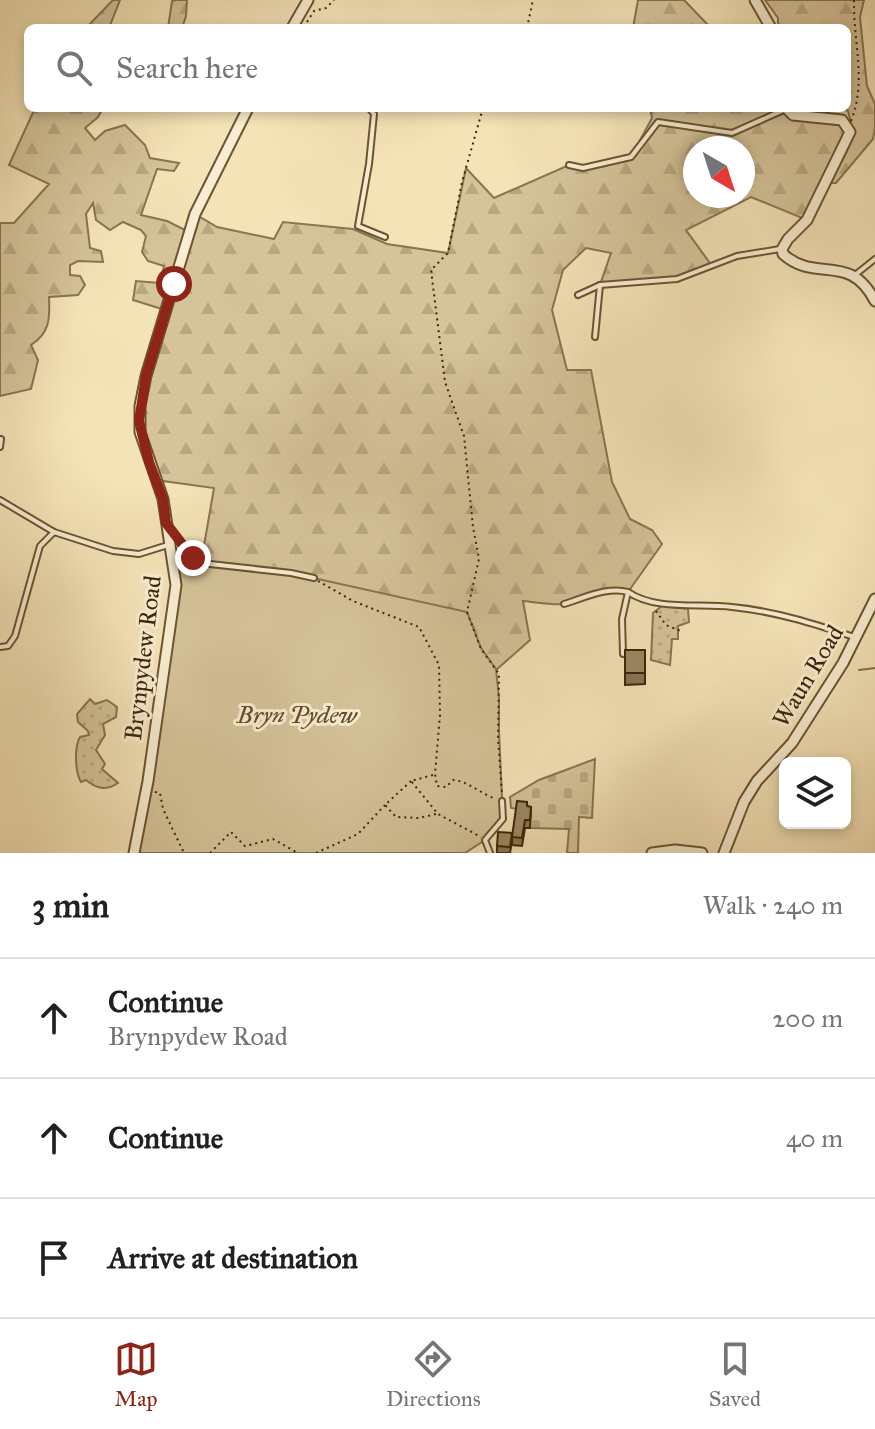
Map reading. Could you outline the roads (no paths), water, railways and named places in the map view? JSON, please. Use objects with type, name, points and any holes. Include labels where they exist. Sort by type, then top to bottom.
[{"type":"street","points":[[294,24],[308,0]]},
{"type":"street","points":[[755,0],[769,24]]},
{"type":"street","name":"Brynpydew Road","points":[[134,853],[176,585],[163,499],[140,432],[140,406],[146,376],[195,214],[246,112]]},
{"type":"street","points":[[790,112],[793,115],[842,120],[849,127],[849,138],[807,220],[782,249],[789,259],[802,265],[855,275],[875,301]]},
{"type":"street","name":"Waun Road","points":[[724,853],[744,802],[757,781],[792,743],[857,637],[875,599]]},
{"type":"street","points":[[652,853],[675,850],[702,853]]},
{"type":"lane","points":[[372,112],[370,152],[358,226],[385,237]]},
{"type":"lane","points":[[569,165],[583,168],[631,157],[658,122],[732,133],[777,112]]},
{"type":"lane","points":[[578,295],[600,285],[677,279],[737,256],[782,249]]},
{"type":"lane","points":[[855,275],[875,259]]},
{"type":"lane","points":[[595,337],[600,285]]},
{"type":"lane","points":[[0,447],[1,439]]},
{"type":"lane","points":[[0,500],[54,532],[127,554],[139,554],[169,544]]},
{"type":"lane","points":[[166,523],[185,550],[201,563],[314,578]]},
{"type":"lane","points":[[0,647],[8,646],[15,636],[40,546],[54,532]]},
{"type":"lane","points":[[564,604],[596,593],[617,590],[652,602],[734,607],[806,622],[857,637]]},
{"type":"lane","points":[[623,654],[622,619],[628,592]]},
{"type":"lane","points":[[490,853],[485,840],[503,819],[502,801]]},
{"type":"waterway","points":[[859,670],[875,668]]},
{"type":"park label","name":"Bryn Pydew","points":[[297,715]]}]
